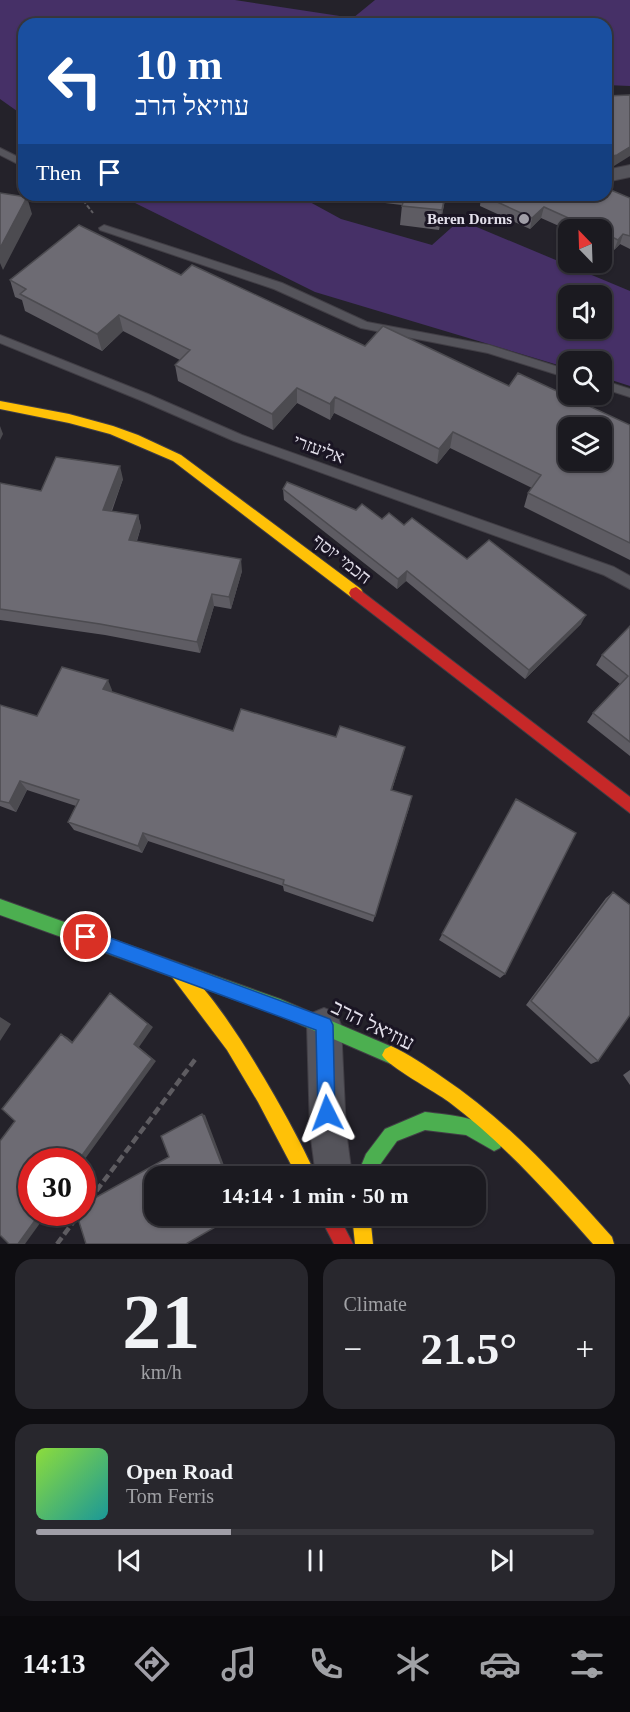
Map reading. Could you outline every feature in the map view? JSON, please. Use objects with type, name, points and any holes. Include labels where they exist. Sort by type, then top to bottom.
[{"type":"street","points":[[612,175],[630,171]]},
{"type":"street","name":"חכמי יוסף","points":[[0,405],[95,423],[150,443],[177,458],[270,526],[630,806]]},
{"type":"street","name":"עוזיאל הרב","points":[[0,906],[324,1025],[367,1043],[428,1076],[490,1120],[548,1178],[605,1244]]},
{"type":"street","points":[[171,968],[200,995],[222,1023],[301,1166]]},
{"type":"street","points":[[324,1025],[328,1131],[333,1166]]},
{"type":"street","points":[[370,1166],[391,1135],[425,1121],[469,1125],[548,1178]]},
{"type":"street","points":[[334,1226],[344,1244]]},
{"type":"street","points":[[348,1226],[354,1244]]},
{"type":"street","points":[[362,1226],[364,1244]]},
{"type":"lane","points":[[0,151],[18,161]]},
{"type":"lane","points":[[104,228],[278,286],[365,325],[489,349],[558,371]]},
{"type":"lane","name":"אליעזרי","points":[[0,339],[144,397],[237,438],[609,572],[630,583]]},
{"type":"lane","points":[[612,387],[630,393]]},
{"type":"path","points":[[96,1192],[222,1023]]},
{"type":"path","points":[[57,1244],[71,1226]]},
{"type":"shaded area","points":[[0,0],[235,0],[353,18],[18,18],[18,112],[0,99]]},
{"type":"shaded area","points":[[375,0],[630,0],[630,86],[612,85],[612,18],[353,18]]},
{"type":"shaded area","points":[[308,201],[341,219],[432,245],[460,220],[558,261],[558,273],[587,273],[630,291],[630,386],[612,380],[612,351],[558,351],[558,365],[315,292],[133,202]]},
{"type":"building","points":[[630,95],[630,147],[612,156],[612,96]]},
{"type":"building","points":[[612,190],[630,198],[630,236],[623,234],[618,240],[612,237],[612,219],[571,219],[544,207],[532,218],[495,201],[612,201]]},
{"type":"building","points":[[0,193],[18,196],[18,201],[25,201],[0,248]]},
{"type":"building","points":[[403,201],[444,201],[442,210],[402,206]]},
{"type":"building","points":[[79,225],[181,275],[192,265],[365,346],[383,326],[509,386],[518,373],[558,392],[558,405],[587,405],[630,425],[630,543],[528,493],[541,475],[453,432],[439,449],[335,397],[330,404],[297,388],[272,414],[175,365],[190,350],[119,315],[97,334],[20,294],[26,289],[10,280]]},
{"type":"building","points":[[56,457],[120,466],[103,510],[138,515],[129,540],[241,559],[229,597],[212,594],[197,642],[0,609],[0,483],[41,491]]},
{"type":"building","points":[[287,482],[356,510],[362,504],[382,519],[389,513],[404,525],[412,518],[467,559],[489,540],[586,615],[529,670],[407,571],[398,579],[283,489]]},
{"type":"building","points":[[630,626],[630,742],[593,713],[628,676],[602,655]]},
{"type":"building","points":[[62,667],[108,680],[103,689],[233,731],[241,709],[336,737],[340,726],[405,747],[391,790],[412,796],[375,916],[283,884],[284,880],[143,833],[138,846],[68,822],[79,800],[20,781],[9,803],[0,801],[0,705],[37,716]]},
{"type":"building","points":[[516,799],[576,833],[505,974],[442,934]]},
{"type":"building","points":[[613,892],[630,905],[630,1015],[598,1061],[531,1001]]},
{"type":"building","points":[[110,993],[148,1024],[134,1044],[152,1059],[87,1148],[18,1148],[18,1226],[31,1226],[18,1244],[9,1244],[0,1235],[0,1141],[15,1121],[2,1109],[61,1034],[72,1043]]},
{"type":"building","points":[[202,1114],[222,1166],[153,1166],[169,1157],[161,1136]]},
{"type":"building","points":[[144,1171],[144,1226],[217,1226],[186,1244],[86,1244],[80,1226],[96,1226],[96,1197]]},
{"type":"traffic: fast","points":[[0,907],[280,1007],[391,1055]]},
{"type":"traffic: fast","points":[[370,1166],[391,1135],[425,1121],[469,1126],[494,1142]]},
{"type":"traffic: slow","points":[[0,405],[113,430],[177,458],[356,593]]},
{"type":"traffic: slow","points":[[177,973],[216,1019],[233,1044],[302,1166]]},
{"type":"traffic: slow","points":[[391,1055],[455,1096],[507,1139],[532,1163],[605,1244]]},
{"type":"traffic: slow","points":[[362,1226],[364,1244]]},
{"type":"traffic: jam","points":[[356,593],[630,806]]},
{"type":"traffic: jam","points":[[334,1226],[344,1244]]},
{"type":"place","name":"Beren Dorms","points":[[524,219]]},
{"type":"route","points":[[86,937],[324,1025],[327,1113]]}]
